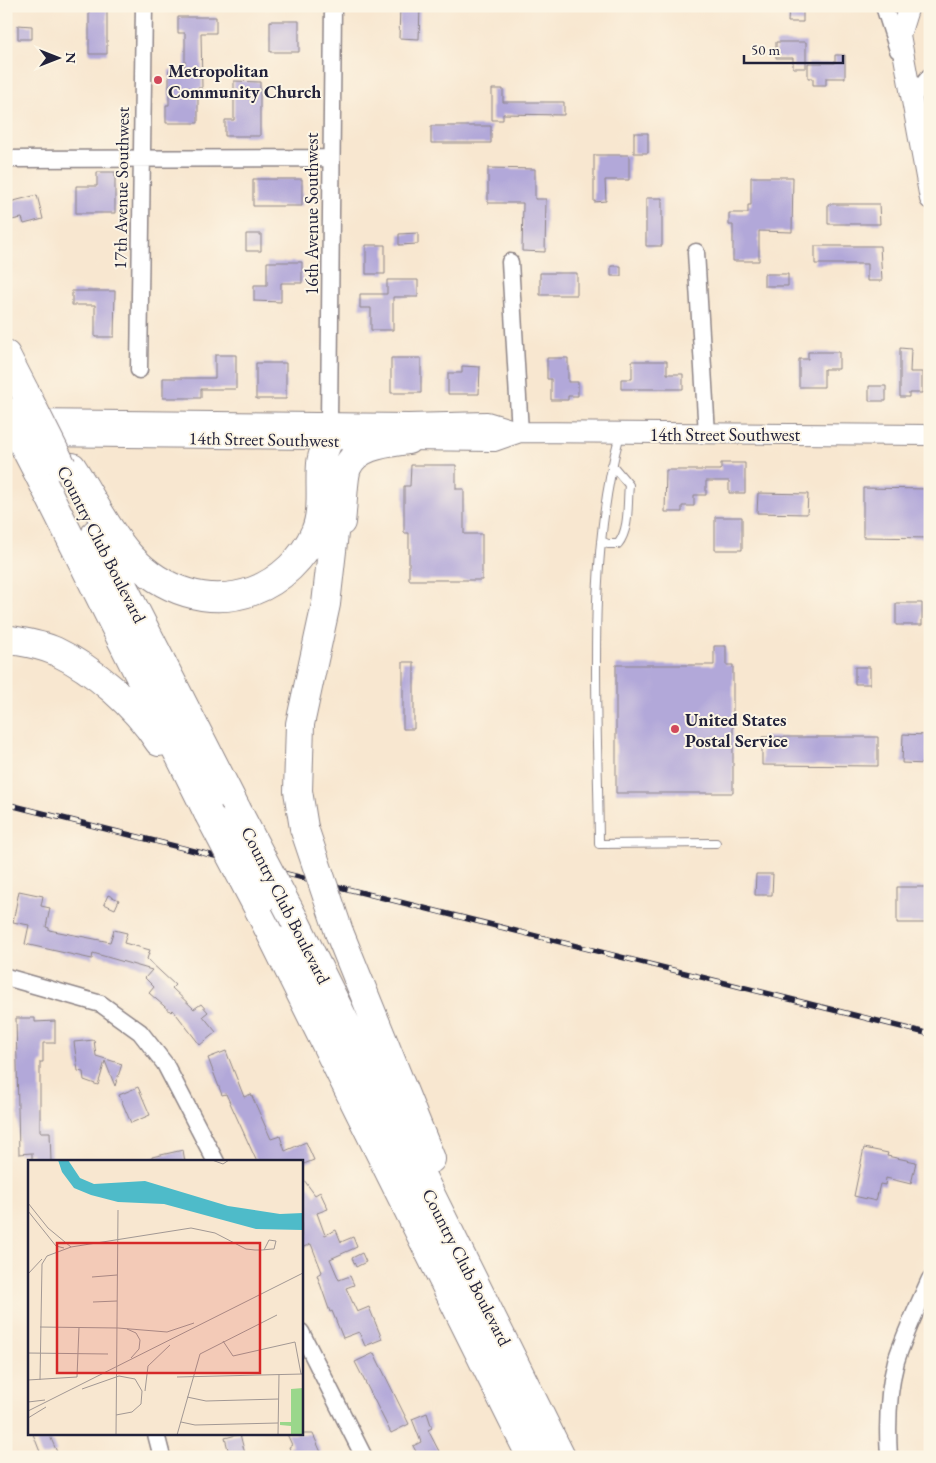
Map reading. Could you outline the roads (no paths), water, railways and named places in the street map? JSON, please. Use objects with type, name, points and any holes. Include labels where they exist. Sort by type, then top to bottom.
[{"type":"highway","name":"Country Club Boulevard","points":[[6,355],[30,400],[57,467],[208,813],[258,908],[531,1457]]},
{"type":"highway","name":"Country Club Boulevard","points":[[6,411],[57,467],[295,921],[562,1457]]},
{"type":"highway","points":[[57,467],[130,556],[147,572],[191,595],[212,599],[230,597],[258,589],[280,577],[308,546],[316,531],[320,513],[321,462],[329,430]]},
{"type":"highway","points":[[329,430],[334,462],[334,533],[326,604],[300,724],[297,761],[298,791],[304,828],[339,932],[456,1220],[463,1257]]},
{"type":"highway","points":[[331,562],[340,531],[347,468],[354,458],[366,450],[383,444],[408,440]]},
{"type":"highway","points":[[6,639],[55,651],[112,689],[133,708],[156,736],[208,813]]},
{"type":"street","name":"17th Avenue Southwest","points":[[139,370],[144,6]]},
{"type":"street","name":"16th Avenue Southwest","points":[[329,430],[333,6]]},
{"type":"street","points":[[884,6],[912,98],[930,199]]},
{"type":"street","points":[[905,74],[900,36],[909,6]]},
{"type":"street","points":[[912,98],[930,76]]},
{"type":"street","points":[[6,159],[331,158]]},
{"type":"street","points":[[696,252],[706,434]]},
{"type":"street","points":[[510,262],[520,432]]},
{"type":"street","name":"14th Street Southwest","points":[[6,419],[329,430],[408,440],[494,441],[520,432]]},
{"type":"street","name":"14th Street Southwest","points":[[6,436],[329,430],[408,424],[487,422],[520,432],[930,434]]},
{"type":"street","points":[[6,977],[101,1004],[140,1032],[165,1064],[215,1160]]},
{"type":"street","points":[[889,1457],[887,1422],[896,1363],[913,1316],[930,1279]]},
{"type":"street","points":[[302,1334],[364,1457]]},
{"type":"street","points":[[157,1436],[162,1457]]},
{"type":"lane","points":[[620,433],[612,464],[600,541],[597,618],[599,844],[716,843]]},
{"type":"lane","points":[[600,541],[608,544],[618,544],[626,526],[629,485],[612,464]]},
{"type":"railway","points":[[6,804],[930,1034]]},
{"type":"place","name":"Metropolitan Community Church","points":[[158,80]]},
{"type":"place","name":"United States Postal Service","points":[[675,729]]}]
